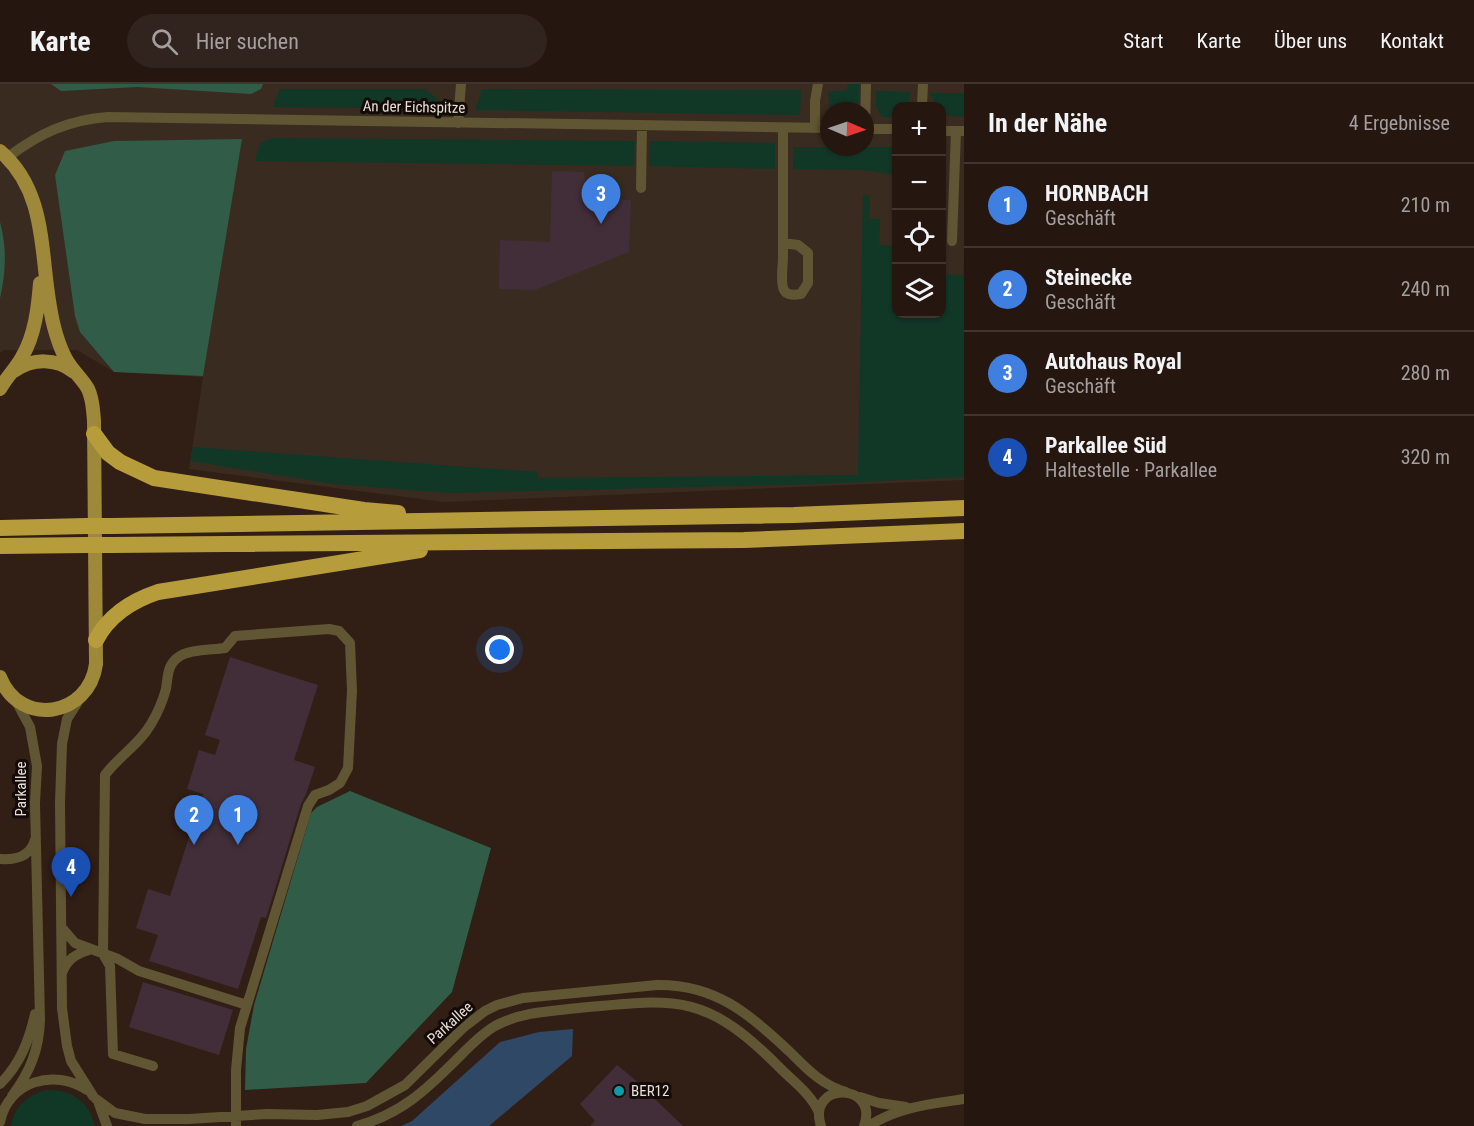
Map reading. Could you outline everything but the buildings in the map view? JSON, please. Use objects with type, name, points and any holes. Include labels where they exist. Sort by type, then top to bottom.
[{"type":"highway","points":[[94,434],[108,453],[120,462],[142,473],[171,481],[364,510],[524,520]]},
{"type":"highway","points":[[5,527],[524,520],[863,513],[964,508]]},
{"type":"highway","points":[[6,546],[803,538],[964,531]]},
{"type":"highway","points":[[96,640],[107,622],[119,611],[144,596],[171,588],[404,552],[564,541]]},
{"type":"main road","points":[[0,677],[12,696],[26,706],[46,710],[68,705],[83,694],[90,685],[95,671],[96,640],[94,434],[91,398],[83,381],[65,357],[56,334],[47,296],[40,221],[34,200],[23,177],[4,154]]},
{"type":"main road","points":[[0,389],[23,356],[30,340],[36,316],[43,260]]},
{"type":"main road","points":[[9,376],[27,364],[44,361],[61,364],[76,373]]},
{"type":"street","points":[[458,123],[461,84]]},
{"type":"street","points":[[814,128],[818,84]]},
{"type":"street","points":[[866,84],[866,102]]},
{"type":"street","points":[[922,102],[923,84]]},
{"type":"street","name":"An der Eichspitze","points":[[4,154],[53,129],[74,122],[108,117],[820,128]]},
{"type":"street","points":[[641,188],[642,126]]},
{"type":"street","points":[[783,128],[783,243],[784,290],[789,295],[801,294],[807,288],[808,283],[808,252],[798,245],[783,243]]},
{"type":"street","points":[[874,129],[892,129]]},
{"type":"street","points":[[952,242],[960,131]]},
{"type":"street","points":[[153,1066],[113,1054],[110,966],[103,954],[105,775],[111,766],[135,746],[152,723],[166,688],[167,673],[171,664],[180,656],[225,648],[235,636],[330,628],[339,631],[350,643],[352,691],[348,768],[340,783],[315,795],[308,806],[240,1028],[236,1070],[236,1121]]},
{"type":"street","name":"Parkallee","points":[[83,694],[71,712],[63,734],[60,803],[63,1024],[67,1046],[78,1074],[104,1114],[107,1126]]},
{"type":"street","name":"Parkallee","points":[[0,1122],[11,1098],[27,1075],[36,1054],[39,1028],[37,766],[35,748],[25,715],[12,696]]},
{"type":"street","points":[[0,859],[25,855],[31,850],[36,834]]},
{"type":"street","points":[[62,927],[75,943],[89,950],[147,973],[247,1005]]},
{"type":"street","points":[[62,973],[65,965],[74,956],[89,950]]},
{"type":"street","name":"Parkallee","points":[[0,1106],[28,1084],[37,1080],[57,1078],[77,1084],[115,1113],[134,1118],[236,1121],[334,1114],[368,1106],[405,1085],[464,1027],[497,1005],[535,997],[672,984],[714,995],[741,1009],[829,1086],[879,1103],[912,1107]]},
{"type":"street","points":[[0,1084],[22,1054],[32,1027],[38,996]]},
{"type":"street","name":"Parkallee","points":[[357,1126],[388,1115],[408,1104],[482,1035],[503,1022],[543,1012],[645,1002],[687,1005],[712,1013],[731,1024],[758,1045],[809,1096],[819,1121]]},
{"type":"street","name":"Parkallee","points":[[819,1121],[822,1104],[828,1097],[836,1093],[850,1093]]},
{"type":"street","points":[[850,1093],[861,1100],[866,1109],[864,1126]]},
{"type":"street","name":"Parkallee","points":[[869,1126],[912,1107],[964,1099]]},
{"type":"shaded area","points":[[0,84],[964,84],[964,480],[444,502],[189,469],[203,377],[114,372],[77,350],[4,350],[0,353]]},
{"type":"green space","points":[[51,84],[263,84],[261,89],[251,94],[137,87],[61,91]]},
{"type":"green space","points":[[848,84],[859,84],[858,102],[829,102],[828,92],[847,90]]},
{"type":"green space","points":[[280,89],[425,89],[449,109],[273,107]]},
{"type":"green space","points":[[482,89],[801,90],[800,115],[475,110]]},
{"type":"green space","points":[[876,91],[910,92],[909,102],[892,102],[892,117],[882,117],[876,107]]},
{"type":"green space","points":[[930,93],[964,93],[964,117],[946,115],[946,102],[934,102]]},
{"type":"green space","points":[[274,138],[635,141],[634,166],[255,161],[260,143]]},
{"type":"green space","points":[[242,139],[203,376],[114,372],[80,332],[75,316],[55,175],[65,151],[114,141]]},
{"type":"green space","points":[[650,141],[775,143],[775,169],[649,166]]},
{"type":"green space","points":[[794,147],[820,147],[820,156],[874,156],[874,147],[892,147],[892,174],[863,170],[793,169]]},
{"type":"green space","points":[[863,195],[870,196],[869,219],[880,219],[879,245],[892,246],[892,318],[946,318],[946,274],[963,275],[964,247],[964,477],[818,484],[450,493],[334,484],[190,461],[193,447],[538,472],[538,478],[858,475]]},
{"type":"green space","points":[[0,222],[5,260],[0,298]]},
{"type":"green space","points":[[350,791],[491,848],[452,992],[366,1083],[245,1090],[246,1049],[254,1005],[311,813],[317,807]]},
{"type":"green space","points":[[46,1090],[71,1094],[78,1098],[88,1110],[95,1126],[11,1126],[15,1113],[23,1102]]},
{"type":"water","points":[[573,1029],[572,1056],[489,1126],[401,1126],[412,1121],[500,1042],[539,1032]]},
{"type":"place","name":"Autohaus Royal","points":[[601,224]]},
{"type":"place","name":"Steinecke","points":[[194,845]]},
{"type":"place","name":"HORNBACH","points":[[238,845]]},
{"type":"place","name":"Parkallee Süd","points":[[71,897]]},
{"type":"place","name":"BER12","points":[[619,1091]]}]
